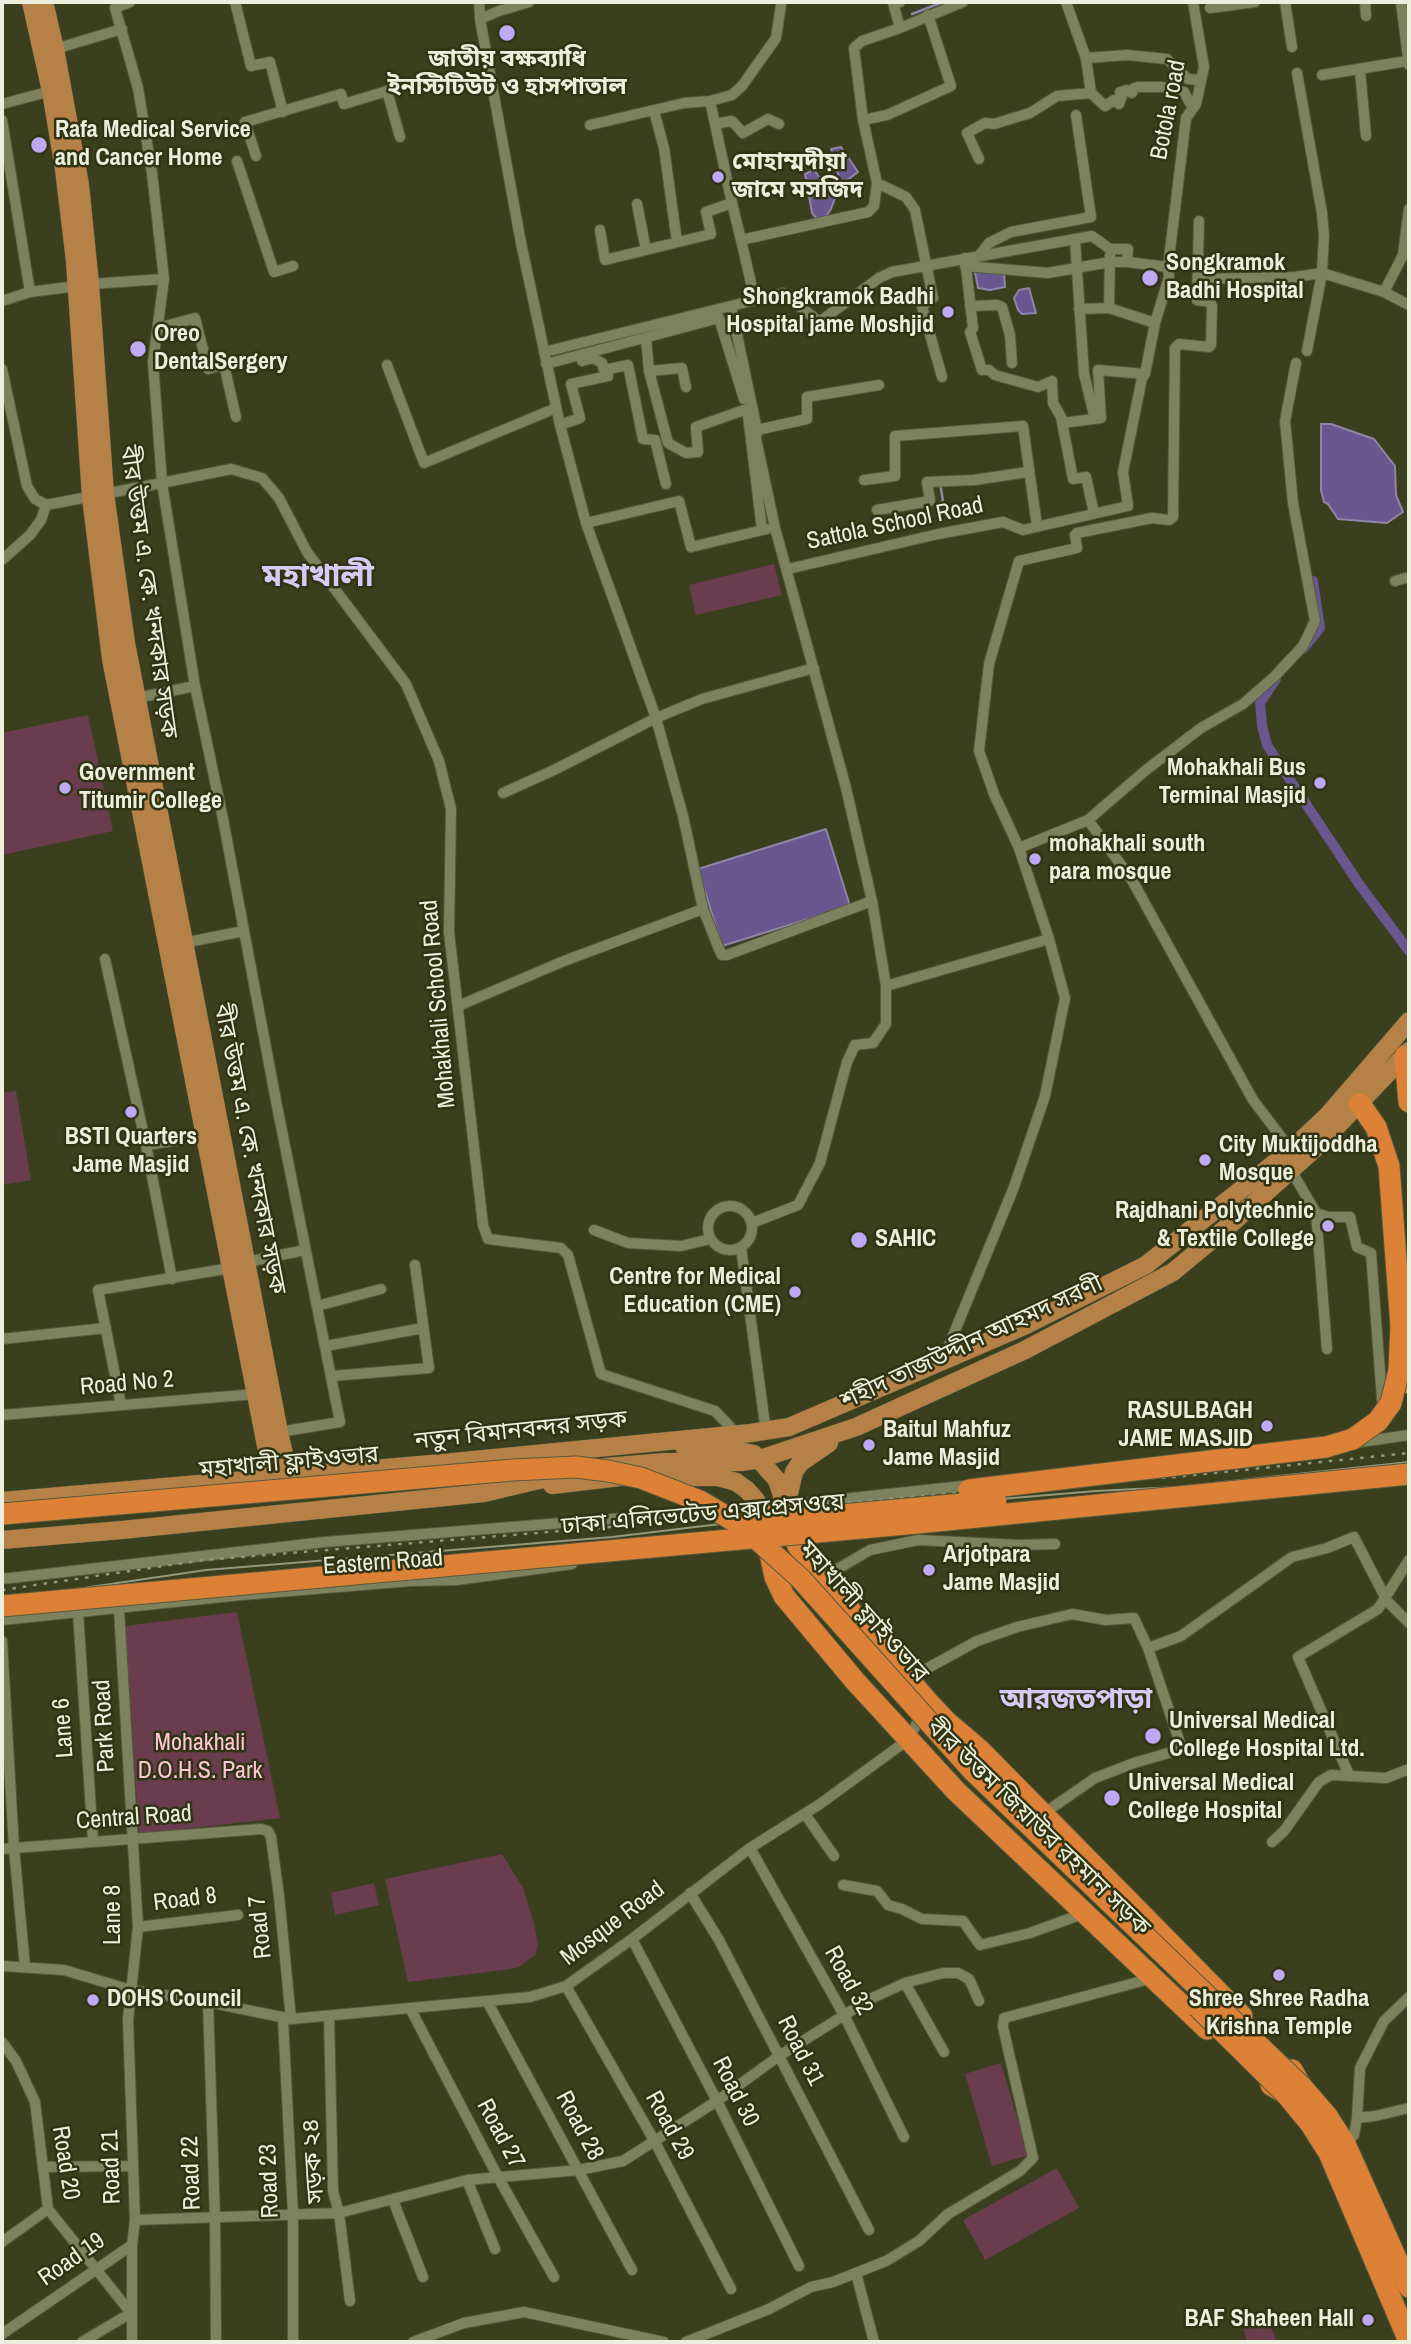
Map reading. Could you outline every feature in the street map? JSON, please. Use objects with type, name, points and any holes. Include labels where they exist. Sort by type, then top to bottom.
[{"type":"highway","points":[[1407,1054],[1409,1102]]},
{"type":"highway","points":[[1360,1104],[1376,1127],[1389,1166],[1401,1326],[1409,1383]]},
{"type":"highway","points":[[889,1510],[909,1502],[974,1489],[1326,1447],[1340,1443],[1371,1427],[1391,1403],[1399,1370],[1401,1326]]},
{"type":"highway","name":"ঢাকা এলিভেটেড এক্সপ্রেসওয়ে","points":[[2,1592],[1409,1462]]},
{"type":"highway","name":"মহাখালী ফ্লাইওভার","points":[[2,1514],[500,1471],[576,1467],[641,1478],[700,1501],[741,1525],[801,1579],[973,1771],[1294,2090]]},
{"type":"highway","name":"ঢাকা এলিভেটেড এক্সপ্রেসওয়ে","points":[[2,1606],[916,1523],[1409,1474]]},
{"type":"highway","name":"মহাখালী ফ্লাইওভার","points":[[2,1526],[539,1481],[610,1484],[674,1503],[744,1543],[778,1571],[922,1736],[1294,2090]]},
{"type":"highway","name":"বীর উত্তম জিয়াউর রহমান সড়ক","points":[[787,1512],[798,1546],[821,1578],[928,1702],[981,1751],[1289,2065],[1294,2090],[1329,2153],[1409,2341]]},
{"type":"highway","name":"বীর উত্তম জিয়াউর রহমান সড়ক","points":[[763,1520],[775,1577],[784,1595],[855,1681],[956,1791],[1266,2082],[1294,2090],[1327,2116],[1345,2144],[1409,2287]]},
{"type":"main road","name":"বীর উত্তম এ. কে. খন্দকার সড়ক","points":[[31,2],[51,91],[84,285]]},
{"type":"main road","name":"বীর উত্তম এ. কে. খন্দকার সড়ক","points":[[44,2],[80,185],[84,285],[111,659],[128,700],[183,943],[239,1265],[256,1394],[271,1477],[283,1513]]},
{"type":"main road","name":"বীর উত্তম এ. কে. খন্দকার সড়ক","points":[[128,700],[206,1136],[284,1454],[313,1510]]},
{"type":"main road","name":"শহীদ তাজউদ্দীন আহমদ সরণী","points":[[752,1433],[804,1422],[1024,1326],[1146,1265],[1291,1150],[1328,1115],[1409,1021]]},
{"type":"main road","name":"শহীদ তাজউদ্দীন আহমদ সরণী","points":[[484,1493],[573,1472],[618,1465],[742,1462],[760,1459],[856,1427],[1025,1350],[1173,1272],[1291,1170],[1360,1104],[1407,1054]]},
{"type":"main road","points":[[787,1512],[794,1472],[800,1463],[816,1450],[856,1427]]},
{"type":"main road","name":"নতুন বিমানবন্দর সড়ক","points":[[2,1502],[752,1433]]},
{"type":"main road","points":[[563,1451],[593,1454],[633,1450],[729,1449],[748,1452],[760,1459]]},
{"type":"main road","name":"বীর উত্তম জিয়াউর রহমান সড়ক","points":[[760,1459],[777,1480],[787,1512]]},
{"type":"main road","name":"বীর উত্তম জিয়াউর রহমান সড়ক","points":[[484,1493],[620,1477],[718,1476],[736,1482],[747,1490],[756,1500],[763,1520]]},
{"type":"main road","points":[[2,1540],[484,1493]]},
{"type":"street","points":[[130,2],[115,8],[138,88],[164,279],[153,362],[162,483],[195,687],[340,1422],[279,1432]]},
{"type":"street","points":[[235,2],[251,66],[270,62],[283,112]]},
{"type":"street","points":[[479,2],[521,243],[560,425],[586,523],[656,718],[683,816],[703,909],[722,955],[872,901]]},
{"type":"street","points":[[480,19],[529,2]]},
{"type":"street","points":[[900,2],[893,3],[900,28]]},
{"type":"street","points":[[741,240],[868,212],[874,206],[877,183],[863,120],[854,48],[862,41],[963,2]]},
{"type":"street","points":[[1066,2],[1086,58],[1091,93],[1105,106],[1114,100],[1119,104],[1121,92],[1127,90],[1132,93],[1138,87],[1162,87],[1184,92],[1190,103],[1196,104]]},
{"type":"street","name":"Botola road","points":[[1168,267],[1186,118],[1196,104],[1199,80],[1204,67],[1193,2]]},
{"type":"street","points":[[1210,8],[1255,2]]},
{"type":"street","points":[[1285,2],[1292,47]]},
{"type":"street","points":[[1365,2],[1366,16]]},
{"type":"street","points":[[1322,75],[1408,63],[1401,2]]},
{"type":"street","points":[[590,125],[684,103],[710,102],[732,95],[776,38],[781,5]]},
{"type":"street","points":[[863,120],[887,116],[951,86],[928,16]]},
{"type":"street","points":[[55,49],[122,29]]},
{"type":"street","points":[[1086,58],[1127,55],[1167,59],[1188,79],[1199,80]]},
{"type":"street","points":[[1360,70],[1366,136]]},
{"type":"street","points":[[1297,73],[1322,213],[1322,273],[1307,351]]},
{"type":"street","points":[[2,104],[51,91]]},
{"type":"street","points":[[256,156],[245,122],[341,94],[344,104],[387,91],[400,137]]},
{"type":"street","points":[[979,159],[967,133],[985,123],[994,124],[1030,113],[1057,96],[1091,93]]},
{"type":"street","points":[[710,102],[755,300]]},
{"type":"street","points":[[654,111],[664,148],[677,242]]},
{"type":"street","points":[[979,256],[989,243],[1011,232],[1091,217],[1076,115]]},
{"type":"street","points":[[715,124],[732,121],[743,133],[768,119],[779,124]]},
{"type":"street","points":[[2,120],[30,292]]},
{"type":"street","points":[[237,161],[274,272],[293,266]]},
{"type":"street","points":[[877,183],[897,191],[911,202],[915,209],[933,298],[922,306],[942,377]]},
{"type":"street","points":[[637,204],[646,250]]},
{"type":"street","points":[[600,230],[605,260],[711,234],[706,212],[732,204]]},
{"type":"street","points":[[1384,292],[1403,255],[1409,209]]},
{"type":"street","points":[[942,1363],[1014,1187],[1045,1096],[1065,999],[1049,939],[1019,848],[994,794],[978,746],[989,664],[1018,562],[1077,548],[1077,533],[1152,518],[1169,520],[1172,517],[1175,348],[1178,344],[1212,345],[1212,306],[1197,300],[1199,221]]},
{"type":"street","points":[[965,262],[1006,250],[1092,236],[1110,249],[1128,249],[1127,262]]},
{"type":"street","points":[[1075,240],[1084,374],[1095,419]]},
{"type":"street","points":[[1108,308],[1110,249]]},
{"type":"street","points":[[544,352],[783,293],[817,320],[822,320],[879,278],[892,272],[925,267],[965,262],[1048,273],[1110,262],[1168,267]]},
{"type":"street","points":[[965,262],[973,328],[970,332],[982,370],[1038,387],[1052,381],[1053,403],[1062,423],[1073,480],[1086,477],[1094,513]]},
{"type":"street","name":"Sattola School Road","points":[[788,569],[938,534],[1003,522],[1023,530],[1128,506],[1123,472],[1142,378],[1169,277],[1168,267]]},
{"type":"street","points":[[1198,279],[1295,277],[1322,273],[1384,292],[1409,305]]},
{"type":"street","points":[[2,301],[30,292],[164,279]]},
{"type":"street","points":[[731,306],[775,528],[846,788],[872,901],[886,986],[886,1024],[873,1043],[855,1045],[847,1062],[820,1163],[798,1205],[752,1223]]},
{"type":"street","points":[[970,306],[1002,307],[1010,335],[1012,363]]},
{"type":"street","points":[[1079,309],[1108,308],[1156,323]]},
{"type":"street","points":[[158,328],[195,318],[208,369],[224,365],[236,417]]},
{"type":"street","points":[[546,364],[719,318],[747,409],[762,530]]},
{"type":"street","points":[[646,338],[657,411],[668,443],[686,453],[698,452],[696,427],[747,409]]},
{"type":"street","points":[[581,361],[593,358],[600,361],[604,370],[628,365],[626,379],[643,439],[655,440],[666,484]]},
{"type":"street","points":[[1019,848],[1088,820],[1146,770],[1201,728],[1253,695],[1303,646],[1315,621],[1293,503],[1285,421],[1297,363]]},
{"type":"street","points":[[387,365],[425,463],[556,408]]},
{"type":"street","points":[[649,371],[682,368],[686,387]]},
{"type":"street","points":[[2,369],[27,486],[35,499],[47,505],[41,520],[30,535],[2,560]]},
{"type":"street","points":[[560,425],[580,418],[571,384],[608,376],[607,369]]},
{"type":"street","points":[[1062,423],[1101,418],[1098,370],[1144,374]]},
{"type":"street","points":[[757,430],[807,419],[807,397],[879,384]]},
{"type":"street","points":[[863,480],[895,476],[895,436],[1023,426],[1037,526]]},
{"type":"street","name":"Mohakhali School Road","points":[[47,505],[231,469],[262,478],[279,498],[307,552],[406,684],[439,761],[451,809],[449,932],[483,1225],[488,1238],[561,1248],[568,1255],[601,1374],[715,1411],[752,1433]]},
{"type":"street","points":[[877,510],[930,501],[927,482],[974,480],[1028,472]]},
{"type":"street","points":[[586,523],[679,501],[691,547],[775,528]]},
{"type":"street","points":[[1395,581],[1409,577]]},
{"type":"street","points":[[503,793],[656,718],[702,699],[814,668]]},
{"type":"street","points":[[128,700],[195,687]]},
{"type":"street","points":[[1088,820],[1132,880],[1253,1100],[1291,1150]]},
{"type":"street","points":[[458,1006],[564,961],[703,909]]},
{"type":"street","points":[[183,943],[244,931]]},
{"type":"street","points":[[886,986],[1049,939]]},
{"type":"street","points":[[106,958],[172,1279]]},
{"type":"street","points":[[146,1145],[206,1136]]},
{"type":"street","points":[[1291,1170],[1316,1213],[1327,1349]]},
{"type":"street","points":[[727,1205],[742,1208],[752,1223],[751,1237],[741,1248],[720,1248],[710,1239],[707,1225],[714,1211],[727,1205]]},
{"type":"street","points":[[1316,1213],[1328,1217],[1350,1217],[1357,1247],[1371,1253],[1382,1399]]},
{"type":"street","points":[[594,1230],[628,1243],[681,1246],[710,1239]]},
{"type":"street","points":[[741,1248],[752,1433]]},
{"type":"street","points":[[121,1405],[98,1290],[172,1279],[305,1251]]},
{"type":"street","points":[[332,1376],[429,1368],[415,1265]]},
{"type":"street","points":[[317,1306],[381,1289]]},
{"type":"street","points":[[2,1339],[106,1328]]},
{"type":"street","points":[[326,1346],[423,1328]]},
{"type":"street","name":"Road No 2","points":[[2,1415],[256,1394]]},
{"type":"street","points":[[787,1512],[1409,1435]]},
{"type":"street","points":[[787,1512],[1155,1496],[1272,1480],[1409,1474]]},
{"type":"street","points":[[2,1578],[325,1542],[661,1515]]},
{"type":"street","name":"Eastern Road","points":[[2,1620],[241,1595],[470,1578],[639,1556],[763,1520]]},
{"type":"street","points":[[1148,1648],[1181,1636],[1292,1557],[1354,1537],[1384,1597],[1409,1623]]},
{"type":"street","points":[[821,1578],[870,1550],[918,1540],[1055,1544]]},
{"type":"street","points":[[1349,1775],[1298,1657],[1378,1609],[1409,1560]]},
{"type":"street","name":"Park Road","points":[[119,1609],[133,1839]]},
{"type":"street","name":"Lane 6","points":[[78,1612],[93,1842]]},
{"type":"street","points":[[908,1679],[977,1642],[1017,1627],[1072,1614],[1106,1620],[1134,1618],[1148,1648],[1182,1749],[1134,1763],[1095,1779],[1043,1814]]},
{"type":"street","points":[[2,1641],[14,1848],[25,1967]]},
{"type":"street","name":"Mosque Road","points":[[2,1966],[64,1970],[131,1990],[287,2018],[411,2010],[530,1997],[566,1986],[632,1939],[750,1847],[805,1814],[909,1738],[928,1702]]},
{"type":"street","points":[[1272,1842],[1284,1831],[1318,1782],[1331,1775],[1386,1778],[1409,1769]]},
{"type":"street","points":[[805,1814],[834,1856]]},
{"type":"street","name":"Central Road","points":[[2,1849],[261,1829],[268,1831]]},
{"type":"street","name":"Road 7","points":[[268,1831],[271,1836],[279,1896],[287,2018]]},
{"type":"street","name":"Lane 8","points":[[131,1990],[138,1927],[133,1839]]},
{"type":"street","name":"Road 32","points":[[750,1847],[844,2015],[904,2137]]},
{"type":"street","points":[[843,1885],[877,1891],[888,1905],[922,1919],[963,1921],[980,1945],[1030,1933],[1085,1913]]},
{"type":"street","name":"Road 31","points":[[690,1893],[719,1940],[869,2230]]},
{"type":"street","name":"Road 8","points":[[138,1927],[238,1915]]},
{"type":"street","name":"Road 30","points":[[632,1939],[799,2266]]},
{"type":"street","points":[[135,2220],[339,2213],[467,2180],[579,2170],[623,2161],[717,2101],[779,2056],[844,2015],[905,1983],[943,1973],[958,1973],[969,1979],[979,2001]]},
{"type":"street","points":[[685,2342],[769,2309],[811,2287],[886,2260],[919,2241],[948,2214],[1020,2171],[1033,2158],[1003,2027],[1004,2018],[1153,1978]]},
{"type":"street","points":[[905,1983],[944,2052]]},
{"type":"street","name":"Road 29","points":[[566,1986],[655,2142],[731,2289]]},
{"type":"street","name":"Road 21","points":[[131,1990],[128,2020],[135,2220],[132,2245],[132,2342]]},
{"type":"street","points":[[1345,2144],[1354,2135],[1360,2068],[1384,2021],[1409,1997]]},
{"type":"street","name":"Road 22","points":[[208,2002],[216,2342]]},
{"type":"street","name":"Road 28","points":[[488,2003],[632,2270]]},
{"type":"street","name":"Road 27","points":[[411,2010],[498,2177],[554,2277]]},
{"type":"street","name":"সড়ক ২৪","points":[[329,2017],[333,2191],[339,2213],[350,2301]]},
{"type":"street","name":"Road 23","points":[[287,2018],[293,2214],[293,2342]]},
{"type":"street","name":"Road 20","points":[[2,2042],[16,2061],[35,2102],[48,2208],[131,2313]]},
{"type":"street","points":[[1357,2118],[1409,2108]]},
{"type":"street","points":[[44,2167],[132,2166]]},
{"type":"street","points":[[467,2180],[495,2249]]},
{"type":"street","points":[[393,2200],[423,2277]]},
{"type":"street","points":[[2,2241],[48,2208]]},
{"type":"street","name":"Road 19","points":[[2,2334],[132,2245]]},
{"type":"street","points":[[856,2273],[874,2342]]},
{"type":"street","points":[[414,2342],[464,2323],[524,2312],[664,2342]]},
{"type":"street","points":[[82,2342],[131,2313]]},
{"type":"green space","points":[[774,564],[782,595],[696,615],[689,585]]},
{"type":"green space","points":[[88,715],[113,831],[2,855],[2,733]]},
{"type":"green space","points":[[16,1091],[31,1180],[2,1185],[2,1093]]},
{"type":"green space","name":"Mohakhali D.O.H.S. Park","points":[[237,1612],[280,1818],[139,1834],[125,1626]]},
{"type":"green space","points":[[502,1854],[523,1888],[534,1923],[538,1944],[536,1954],[519,1967],[511,1969],[408,1982],[385,1879]]},
{"type":"green space","points":[[374,1883],[379,1905],[335,1915],[331,1893]]},
{"type":"green space","points":[[1001,2063],[1028,2155],[992,2166],[965,2074]]},
{"type":"green space","points":[[1057,2168],[1079,2208],[985,2260],[963,2220]]},
{"type":"green space","points":[[1268,2319],[1277,2342],[1248,2342],[1243,2329]]},
{"type":"shaded area","points":[[841,147],[858,172],[841,185],[831,149]]},
{"type":"shaded area","points":[[814,170],[835,198],[825,218],[817,219],[812,213],[805,174]]},
{"type":"shaded area","points":[[973,261],[992,265],[1004,273],[1005,287],[990,290],[978,288]]},
{"type":"shaded area","points":[[1029,288],[1036,313],[1022,314],[1014,298],[1019,290]]},
{"type":"shaded area","points":[[1321,424],[1331,424],[1374,439],[1395,466],[1396,495],[1403,512],[1387,523],[1338,519],[1324,502],[1321,490]]},
{"type":"shaded area","points":[[826,829],[850,906],[722,946],[698,869]]},
{"type":"waterway","points":[[912,14],[943,2]]},
{"type":"waterway","points":[[940,483],[943,501]]},
{"type":"waterway","points":[[941,502],[943,513]]},
{"type":"waterway","points":[[1303,649],[1320,628],[1313,581]]},
{"type":"waterway","points":[[1276,679],[1260,703],[1267,745],[1359,884],[1409,951]]},
{"type":"tram line","points":[[2,1600],[206,1570],[612,1537],[762,1519],[1096,1491],[1176,1487],[1409,1462]]},
{"type":"railway","points":[[2,1590],[204,1560],[611,1527],[761,1510],[1095,1481],[1175,1477],[1409,1453]]},
{"type":"place","name":"জাতীয় বক্ষব্যাধি ইনস্টিটিউট ও হাসপাতাল","points":[[507,33]]},
{"type":"place","name":"Rafa Medical Service and Cancer Home","points":[[39,145]]},
{"type":"place","name":"মোহাম্মদীয়া জামে মসজিদ","points":[[718,177]]},
{"type":"place","name":"Songkramok Badhi Hospital","points":[[1150,278]]},
{"type":"place","name":"Shongkramok Badhi Hospital jame Moshjid","points":[[948,312]]},
{"type":"place","name":"Oreo DentalSergery","points":[[138,349]]},
{"type":"place","name":"Mohakhali Bus Terminal Masjid","points":[[1320,783]]},
{"type":"place","name":"Government Titumir College","points":[[65,788]]},
{"type":"place","name":"mohakhali south para mosque","points":[[1035,859]]},
{"type":"place","name":"BSTI Quarters Jame Masjid","points":[[131,1112]]},
{"type":"place","name":"City Muktijoddha Mosque","points":[[1205,1160]]},
{"type":"place","name":"Rajdhani Polytechnic & Textile College","points":[[1328,1226]]},
{"type":"place","name":"SAHIC","points":[[859,1240]]},
{"type":"place","name":"Centre for Medical Education (CME)","points":[[795,1292]]},
{"type":"place","name":"RASULBAGH JAME MASJID","points":[[1267,1426]]},
{"type":"place","name":"Baitul Mahfuz Jame Masjid","points":[[869,1445]]},
{"type":"place","name":"Arjotpara Jame Masjid","points":[[929,1570]]},
{"type":"place","name":"Universal Medical College Hospital Ltd.","points":[[1153,1736]]},
{"type":"place","name":"Universal Medical College Hospital","points":[[1112,1798]]},
{"type":"place","name":"Shree Shree Radha Krishna Temple","points":[[1279,1975]]},
{"type":"place","name":"DOHS Council","points":[[93,2000]]},
{"type":"place","name":"BAF Shaheen Hall","points":[[1368,2320]]},
{"type":"district","name":"মহাখালী","points":[[318,577]]},
{"type":"district","name":"আরজতপাড়া","points":[[1076,1700]]}]
